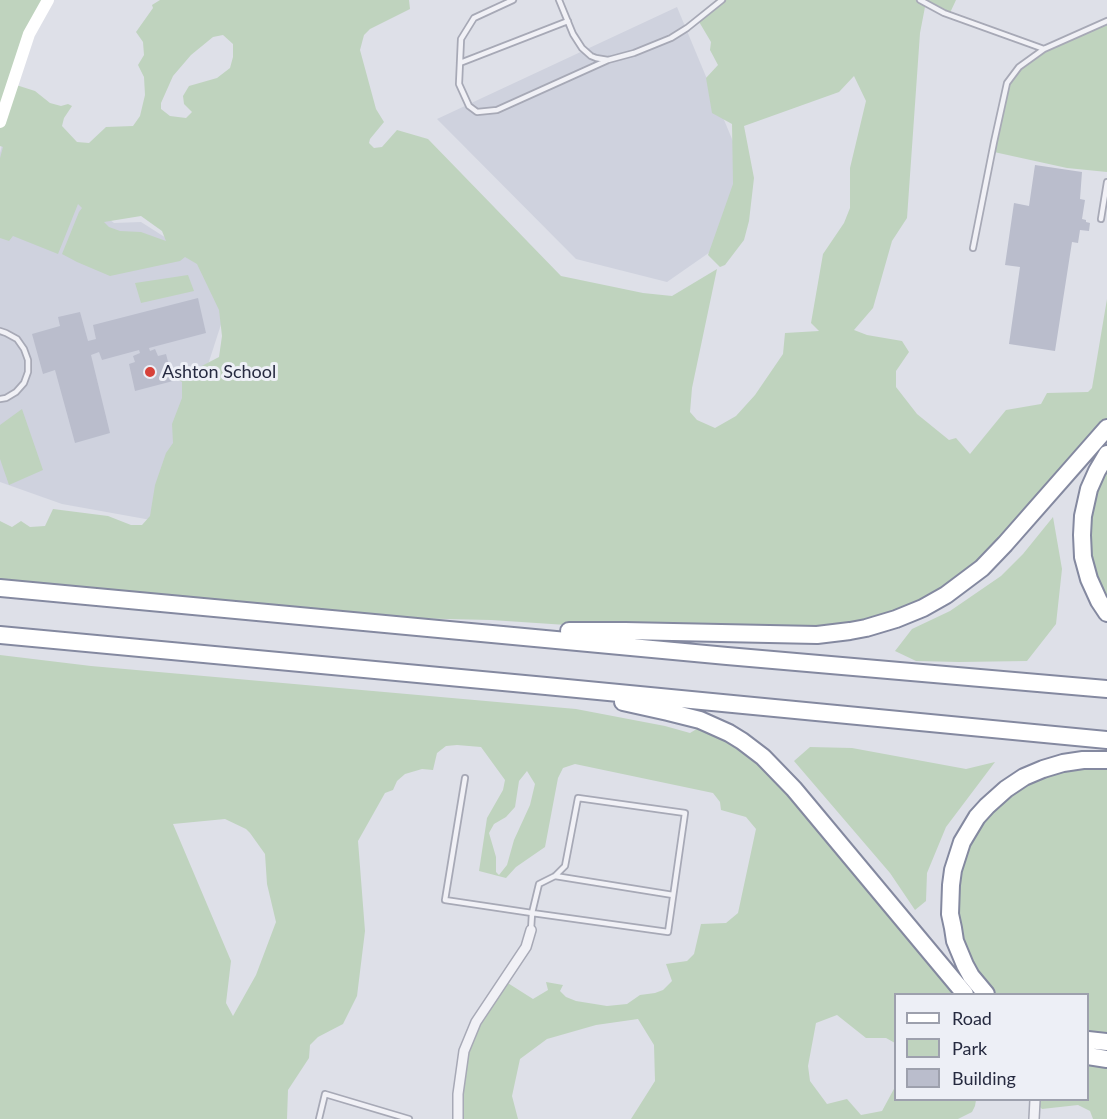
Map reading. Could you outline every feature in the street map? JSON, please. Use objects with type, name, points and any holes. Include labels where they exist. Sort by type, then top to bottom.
[{"type":"highway","points":[[485,633],[625,631],[817,634],[850,631],[881,624],[923,608],[946,595],[974,574],[1005,544],[1107,428]]},
{"type":"highway","points":[[1107,454],[1089,489],[1084,507],[1082,535],[1083,557],[1089,579],[1107,613]]},
{"type":"highway","points":[[0,588],[783,661],[1107,688]]},
{"type":"highway","points":[[0,636],[1107,740]]},
{"type":"highway","points":[[546,686],[692,718],[729,733],[754,749],[794,789],[964,993]]},
{"type":"highway","points":[[985,993],[965,965],[957,947],[950,914],[951,885],[962,842],[977,817],[991,801],[1024,777],[1063,763],[1107,760]]},
{"type":"highway","points":[[1089,1040],[1107,1042]]},
{"type":"highway","points":[[1089,1056],[1107,1059]]},
{"type":"street","points":[[0,122],[28,34],[48,0]]},
{"type":"street","points":[[458,1119],[458,1094],[464,1052],[476,1022],[526,947],[531,930]]},
{"type":"street","points":[[1034,1119],[1035,1101]]},
{"type":"lane","points":[[513,0],[474,18],[461,39],[459,84],[470,106],[477,112],[496,110],[608,60],[634,53],[671,38],[692,25],[722,0]]},
{"type":"lane","points":[[559,0],[573,34],[582,48],[591,56],[608,60]]},
{"type":"lane","points":[[920,0],[945,13],[1044,49]]},
{"type":"lane","points":[[460,63],[568,21]]},
{"type":"lane","points":[[974,248],[1007,83],[1019,67],[1044,49],[1107,21]]},
{"type":"lane","points":[[1101,219],[1107,182]]},
{"type":"lane","points":[[0,331],[17,339],[24,349],[28,360],[28,372],[24,383],[16,392],[0,399]]},
{"type":"lane","points":[[465,778],[445,900],[532,913],[668,932],[685,813],[578,798],[565,866],[555,876],[539,884],[532,913],[531,930]]},
{"type":"lane","points":[[555,876],[673,895]]},
{"type":"lane","points":[[319,1119],[325,1094],[409,1119]]},
{"type":"shaded area","points":[[677,7],[737,151],[733,236],[667,282],[576,259],[437,119]]},
{"type":"shaded area","points":[[5,134],[87,169],[89,204],[114,223],[141,222],[182,248],[204,269],[227,306],[190,420],[151,520],[62,504],[0,482],[0,153]]},
{"type":"green space","points":[[0,0],[49,0],[13,84],[35,91],[50,103],[72,106],[62,126],[77,142],[89,143],[106,127],[133,126],[140,116],[145,95],[144,77],[138,65],[144,55],[143,42],[136,32],[153,8],[152,5],[160,0],[409,0],[410,9],[370,29],[364,35],[360,50],[376,109],[384,122],[369,143],[374,148],[382,147],[397,130],[428,139],[561,276],[643,293],[672,296],[717,269],[692,388],[690,412],[697,420],[715,428],[736,416],[755,395],[783,354],[785,333],[819,331],[811,323],[823,254],[844,223],[850,208],[850,168],[866,101],[854,76],[839,92],[744,126],[754,178],[749,221],[744,240],[725,265],[720,267],[708,255],[733,184],[732,124],[712,113],[706,78],[718,65],[710,50],[711,42],[698,20],[723,0],[956,0],[949,15],[925,7],[920,33],[907,218],[892,241],[873,308],[854,330],[867,335],[902,341],[909,352],[896,371],[896,387],[917,414],[949,440],[956,438],[970,454],[1006,410],[1041,404],[1047,393],[1088,392],[1092,388],[1107,299],[1107,429],[969,580],[866,627],[627,629],[491,620],[363,617],[0,585],[0,521],[12,527],[21,521],[30,527],[45,526],[53,509],[108,516],[131,525],[142,525],[150,516],[155,485],[166,453],[173,443],[172,424],[182,398],[182,382],[179,380],[179,373],[194,370],[219,357],[222,336],[219,310],[197,264],[185,257],[180,261],[110,276],[62,254],[82,208],[78,204],[58,254],[13,236],[9,241],[0,238],[0,158],[3,147],[0,146]],"holes":[[[223,35],[233,44],[230,68],[217,78],[189,86],[183,96],[184,104],[192,112],[186,118],[170,116],[161,109],[161,103],[173,76],[191,55],[213,37]],[[141,216],[162,231],[166,241],[141,232],[120,231],[109,227],[104,222]]]},
{"type":"green space","points":[[1107,22],[1107,172],[1067,168],[994,152],[1006,86],[1019,67],[1040,51]]},
{"type":"green space","points":[[188,275],[194,291],[141,303],[135,283]]},
{"type":"green space","points":[[22,409],[43,470],[9,485],[0,459],[0,425]]},
{"type":"green space","points":[[1107,455],[1107,608],[1088,561],[1089,489]]},
{"type":"green space","points":[[1053,517],[1062,569],[1056,624],[1027,661],[916,661],[895,651],[912,629],[950,611],[1001,576],[1023,554]]},
{"type":"green space","points":[[0,655],[91,666],[576,709],[690,733],[710,721],[745,739],[966,993],[894,993],[894,1042],[886,1038],[866,1038],[837,1015],[816,1023],[808,1066],[810,1081],[827,1104],[847,1099],[861,1115],[882,1111],[894,1089],[894,1101],[976,1101],[972,1112],[958,1119],[631,1119],[655,1081],[654,1045],[638,1019],[596,1025],[547,1039],[520,1059],[512,1096],[518,1119],[455,1119],[455,1077],[468,1034],[503,980],[533,999],[548,990],[546,982],[563,985],[560,991],[566,997],[576,1001],[607,1006],[627,1004],[640,995],[663,990],[672,981],[666,964],[687,961],[694,954],[701,924],[726,923],[738,913],[756,829],[746,817],[721,810],[720,802],[713,793],[575,764],[563,768],[558,778],[545,847],[516,867],[506,878],[479,871],[487,818],[503,790],[505,780],[481,747],[446,746],[437,753],[433,770],[422,769],[405,774],[397,781],[393,790],[385,793],[358,841],[365,931],[357,996],[343,1024],[318,1037],[310,1045],[309,1058],[288,1090],[287,1119],[0,1119]],"holes":[[[527,771],[535,784],[530,805],[514,840],[507,865],[499,875],[496,872],[496,857],[489,833],[494,824],[506,817],[515,807],[519,781]],[[225,819],[246,829],[265,854],[267,884],[276,922],[256,975],[233,1016],[226,1003],[231,961],[173,824]]]},
{"type":"green space","points":[[810,747],[852,748],[966,769],[995,762],[946,827],[927,873],[926,901],[915,910],[890,873],[794,761]]},
{"type":"green space","points":[[1107,759],[1107,1039],[1089,1037],[1089,993],[992,993],[977,978],[955,936],[951,886],[979,817],[1026,775]]},
{"type":"green space","points":[[1089,1055],[1107,1057],[1107,1119],[1093,1119],[1090,1111],[1078,1105],[1042,1109],[1040,1101],[1089,1101]]},
{"type":"building","points":[[1035,165],[1082,172],[1080,199],[1085,200],[1082,219],[1090,223],[1089,231],[1080,230],[1078,243],[1072,242],[1055,351],[1009,344],[1020,267],[1005,265],[1014,203],[1029,206]]},
{"type":"building","name":"Ashton School","points":[[198,298],[206,333],[149,348],[150,351],[155,349],[158,356],[166,354],[173,381],[135,391],[129,364],[135,362],[133,356],[140,353],[139,350],[102,360],[99,352],[91,355],[110,433],[75,443],[55,370],[43,374],[32,334],[60,326],[58,317],[80,312],[88,341],[96,339],[93,325]]},
{"type":"place","name":"Ashton School","points":[[150,372]]}]
